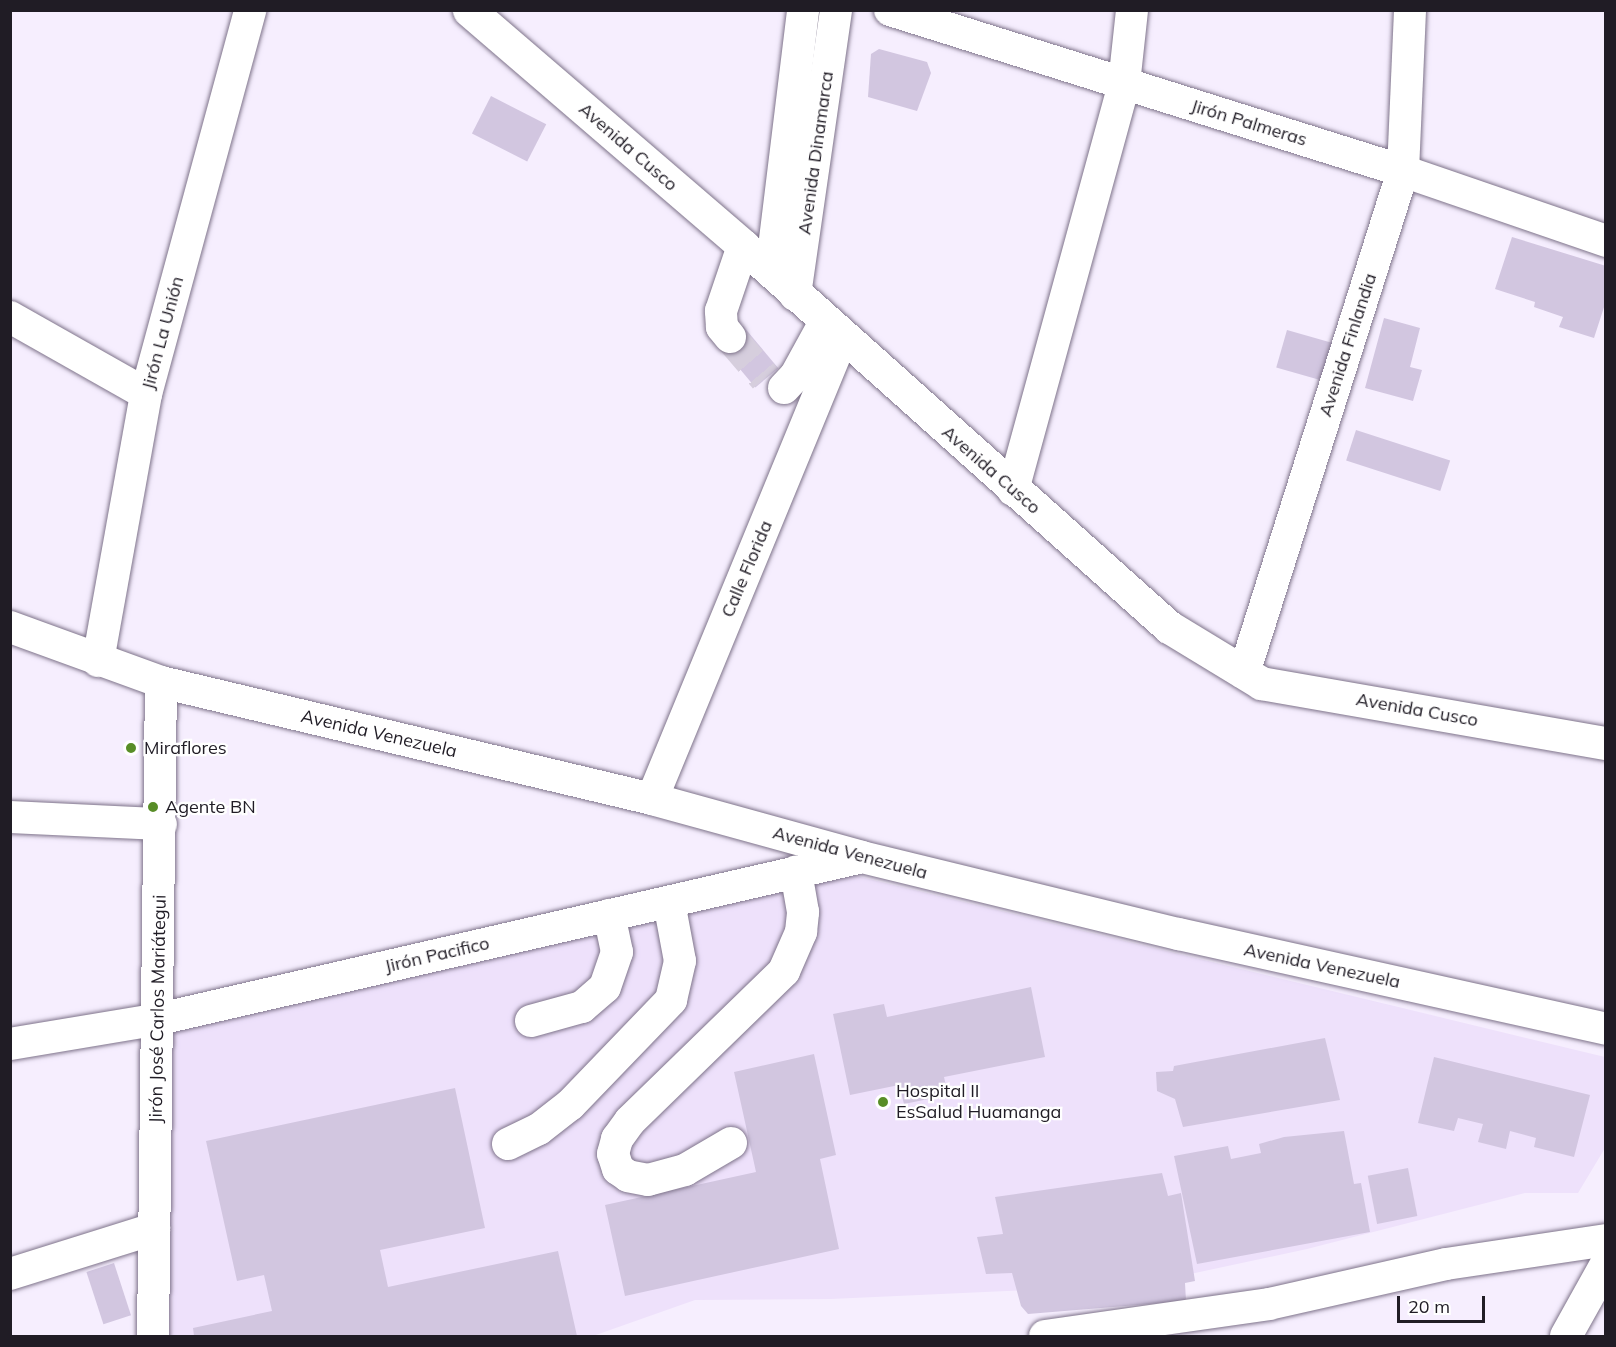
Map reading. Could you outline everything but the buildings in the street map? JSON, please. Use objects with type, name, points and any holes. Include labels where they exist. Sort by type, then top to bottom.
[{"type":"highway","name":"Avenida Cusco","points":[[469,10],[743,246],[834,331],[1169,627],[1261,683],[1605,742]]},
{"type":"street","name":"Jirón La Unión","points":[[98,661],[146,394],[250,10]]},
{"type":"street","name":"Avenida Dinamarca","points":[[771,272],[803,10]]},
{"type":"street","name":"Avenida Dinamarca","points":[[795,295],[836,10]]},
{"type":"street","name":"Jirón Palmeras","points":[[890,10],[1403,171],[1605,241]]},
{"type":"street","points":[[1013,490],[1124,84],[1132,10]]},
{"type":"street","name":"Avenida Finlandia","points":[[1244,673],[1403,171],[1410,10]]},
{"type":"street","points":[[730,337],[722,327],[721,311],[743,246]]},
{"type":"street","points":[[10,317],[146,394]]},
{"type":"street","points":[[818,399],[775,383],[796,375],[834,331]]},
{"type":"street","name":"Calle Florida","points":[[652,799],[818,399],[834,331]]},
{"type":"street","name":"Avenida Venezuela","points":[[10,627],[98,661],[161,682],[652,799],[862,857],[1179,934],[1605,1029]]},
{"type":"street","name":"Jirón José Carlos Mariátegui","points":[[153,1336],[159,1019],[161,682]]},
{"type":"street","points":[[10,817],[161,824]]},
{"type":"street","name":"Jirón Pacifico","points":[[10,1044],[159,1019],[862,857]]},
{"type":"street","points":[[731,1143],[685,1170],[648,1180],[628,1176],[618,1169],[613,1154],[617,1139],[630,1121],[784,971],[797,942],[803,912],[796,872]]},
{"type":"street","points":[[508,1143],[555,1118],[662,1013],[679,974],[669,902]]},
{"type":"street","points":[[531,1021],[582,1007],[605,987],[617,952],[609,915]]},
{"type":"street","points":[[10,1274],[154,1229]]},
{"type":"street","points":[[1045,1336],[1269,1304],[1446,1264],[1605,1240]]},
{"type":"street","points":[[1566,1336],[1605,1264]]},
{"type":"shaded area","name":"Hospital II EsSalud Huamanga","points":[[840,872],[1605,1057],[1605,1148],[1578,1193],[1525,1193],[1307,1249],[1139,1285],[831,1299],[695,1300],[593,1336],[162,1336],[161,1027]]},
{"type":"tunnel","points":[[730,337],[765,378]]},
{"type":"place","name":"Miraflores","points":[[131,748]]},
{"type":"place","name":"Agente BN","points":[[153,807]]},
{"type":"place","name":"Hospital II EsSalud Huamanga","points":[[883,1102]]}]
